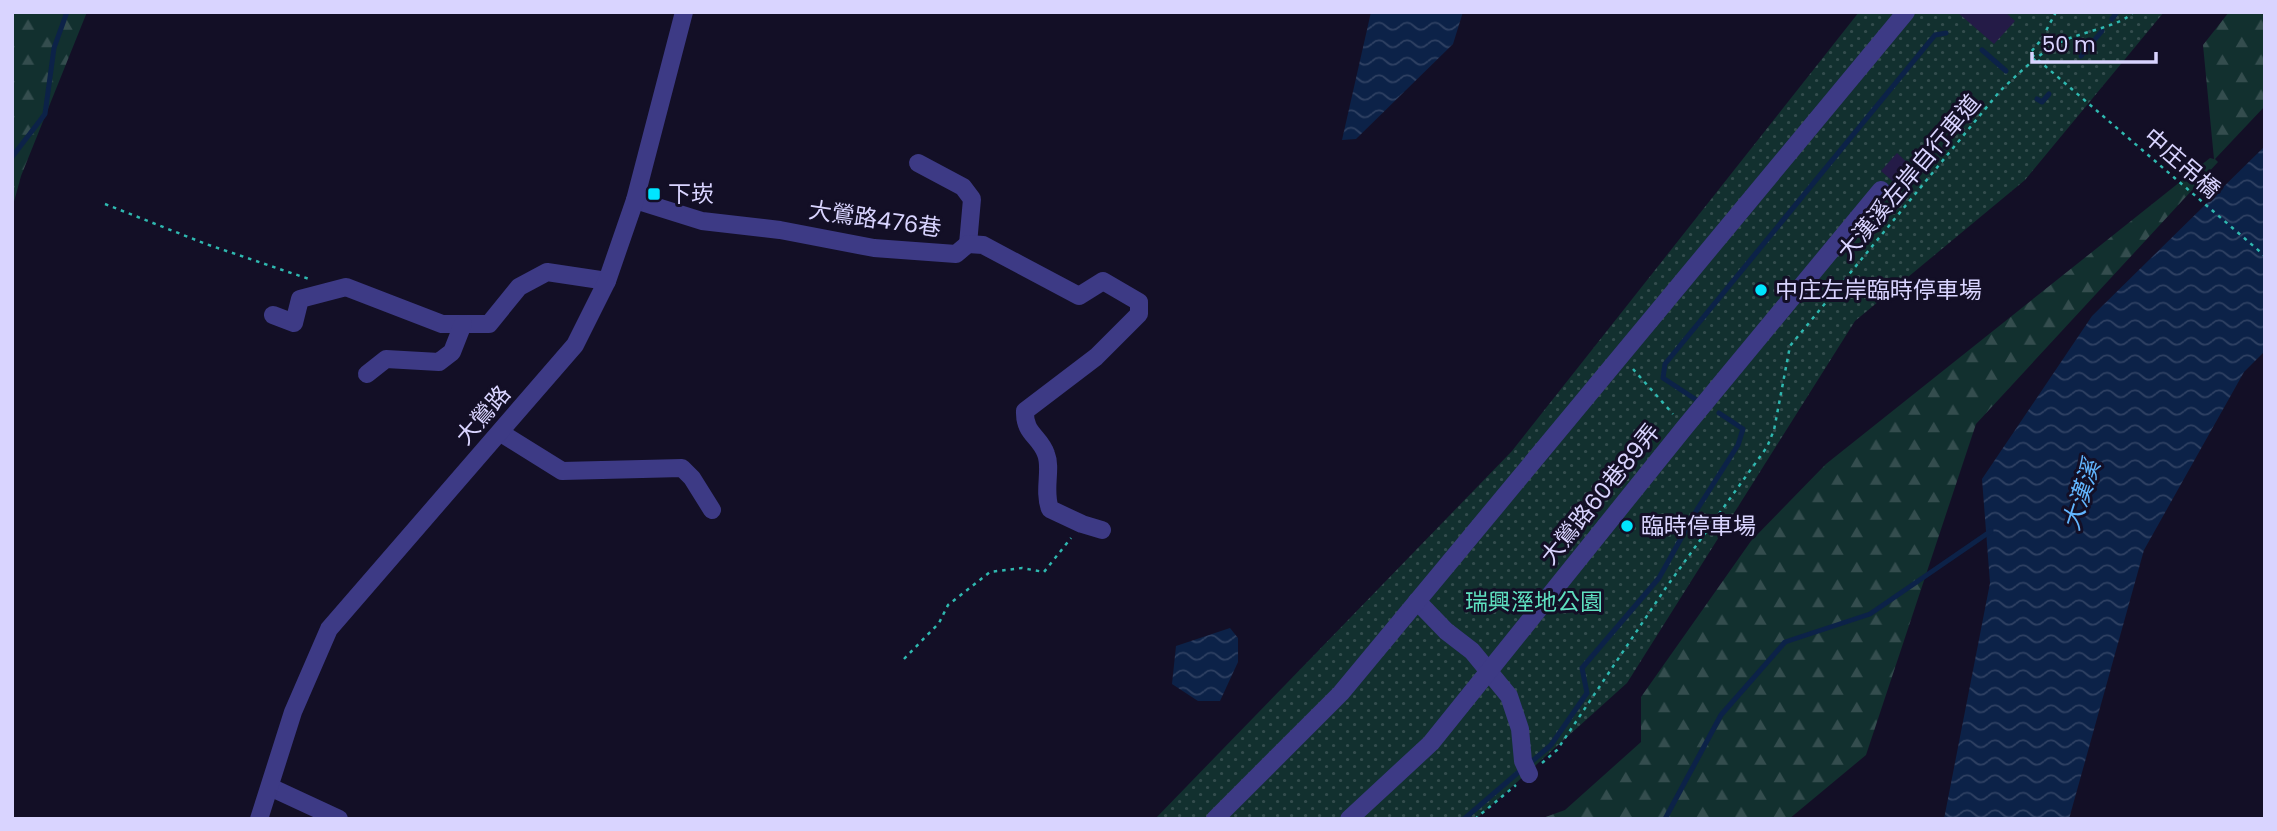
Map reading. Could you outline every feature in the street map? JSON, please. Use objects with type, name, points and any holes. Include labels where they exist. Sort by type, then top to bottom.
[{"type":"street","name":"大鶯路","points":[[259,819],[293,712],[329,629],[575,345],[607,281],[635,200],[684,12]]},
{"type":"street","points":[[1215,819],[1340,693],[1906,12]]},
{"type":"street","points":[[918,163],[962,187],[972,199],[968,244]]},
{"type":"street","name":"大鶯路60巷89弄","points":[[1349,819],[1430,743],[1685,427],[1881,190]]},
{"type":"street","name":"大鶯路476巷","points":[[635,200],[702,221],[780,230],[874,248],[956,254],[968,244],[983,245],[1079,296],[1103,281],[1139,302],[1139,314],[1096,357],[1025,411],[1024,424],[1047,454],[1046,499],[1050,509],[1102,530]]},
{"type":"street","points":[[273,315],[294,323],[300,299],[346,287],[442,324],[489,324],[519,287],[547,272],[607,281]]},
{"type":"street","points":[[367,374],[386,359],[439,362],[452,352],[463,324]]},
{"type":"street","points":[[501,433],[562,471],[682,468],[692,478],[712,510]]},
{"type":"street","points":[[1417,601],[1446,631],[1472,652],[1509,696],[1520,729],[1523,761],[1529,774]]},
{"type":"street","points":[[270,787],[339,819]]},
{"type":"path","points":[[2037,59],[2030,53],[2042,40],[2056,12]]},
{"type":"path","name":"大漢溪左岸自行車道","points":[[1475,819],[1557,750],[1665,589],[1767,447],[1774,430],[1790,346],[2000,91],[2059,42],[2129,18],[2133,12]]},
{"type":"path","name":"中庄吊橋","points":[[2037,59],[2265,256]]},
{"type":"path","points":[[105,204],[206,244],[308,279]]},
{"type":"path","points":[[1622,356],[1685,427]]},
{"type":"path","points":[[904,659],[939,623],[948,605],[990,572],[1022,568],[1044,572],[1082,524]]},
{"type":"green space","points":[[12,12],[87,12],[21,176],[12,209]]},
{"type":"green space","name":"瑞興溼地公園","points":[[1859,12],[2164,12],[2025,180],[1855,321],[1627,683],[1476,819],[1155,819],[1512,451]]},
{"type":"green space","points":[[2229,12],[2265,12],[2265,106],[2215,159],[2218,162],[1976,424],[1866,755],[1789,819],[1540,819],[1565,810],[1641,742],[1641,697],[1751,541],[1826,464],[2210,158],[2214,159],[2203,45]]},
{"type":"water","points":[[1371,12],[1463,12],[1453,44],[1356,139],[1342,140]]},
{"type":"water","name":"大漢溪","points":[[2265,146],[2265,351],[2244,372],[2144,550],[2069,819],[1944,819],[1990,583],[1982,479],[2092,316]]},
{"type":"water","points":[[1230,628],[1238,638],[1238,662],[1220,701],[1198,701],[1172,684],[1176,646]]},
{"type":"building","points":[[1957,12],[2005,12],[2015,21],[1994,44]]},
{"type":"building","points":[[1897,153],[1913,168],[1897,185],[1881,171]]},
{"type":"waterway","points":[[12,157],[45,114],[54,48],[67,12]]},
{"type":"waterway","points":[[2112,19],[2117,12]]},
{"type":"waterway","points":[[2081,56],[2102,31]]},
{"type":"waterway","points":[[1695,399],[1663,378],[1665,364],[1935,35],[1946,33]]},
{"type":"waterway","points":[[1982,50],[2006,71]]},
{"type":"waterway","points":[[2037,99],[2042,102],[2049,94]]},
{"type":"waterway","points":[[1529,764],[1551,745],[1587,693],[1582,668],[1659,578],[1698,508],[1738,445],[1743,429],[1719,413]]},
{"type":"waterway","points":[[1665,819],[1721,715],[1785,642],[1870,614],[1991,531]]},
{"type":"waterway","points":[[1464,819],[1521,770]]},
{"type":"place","name":"下崁","points":[[654,194]]},
{"type":"place","name":"中庄左岸臨時停車場","points":[[1761,290]]},
{"type":"place","name":"臨時停車場","points":[[1627,526]]}]
